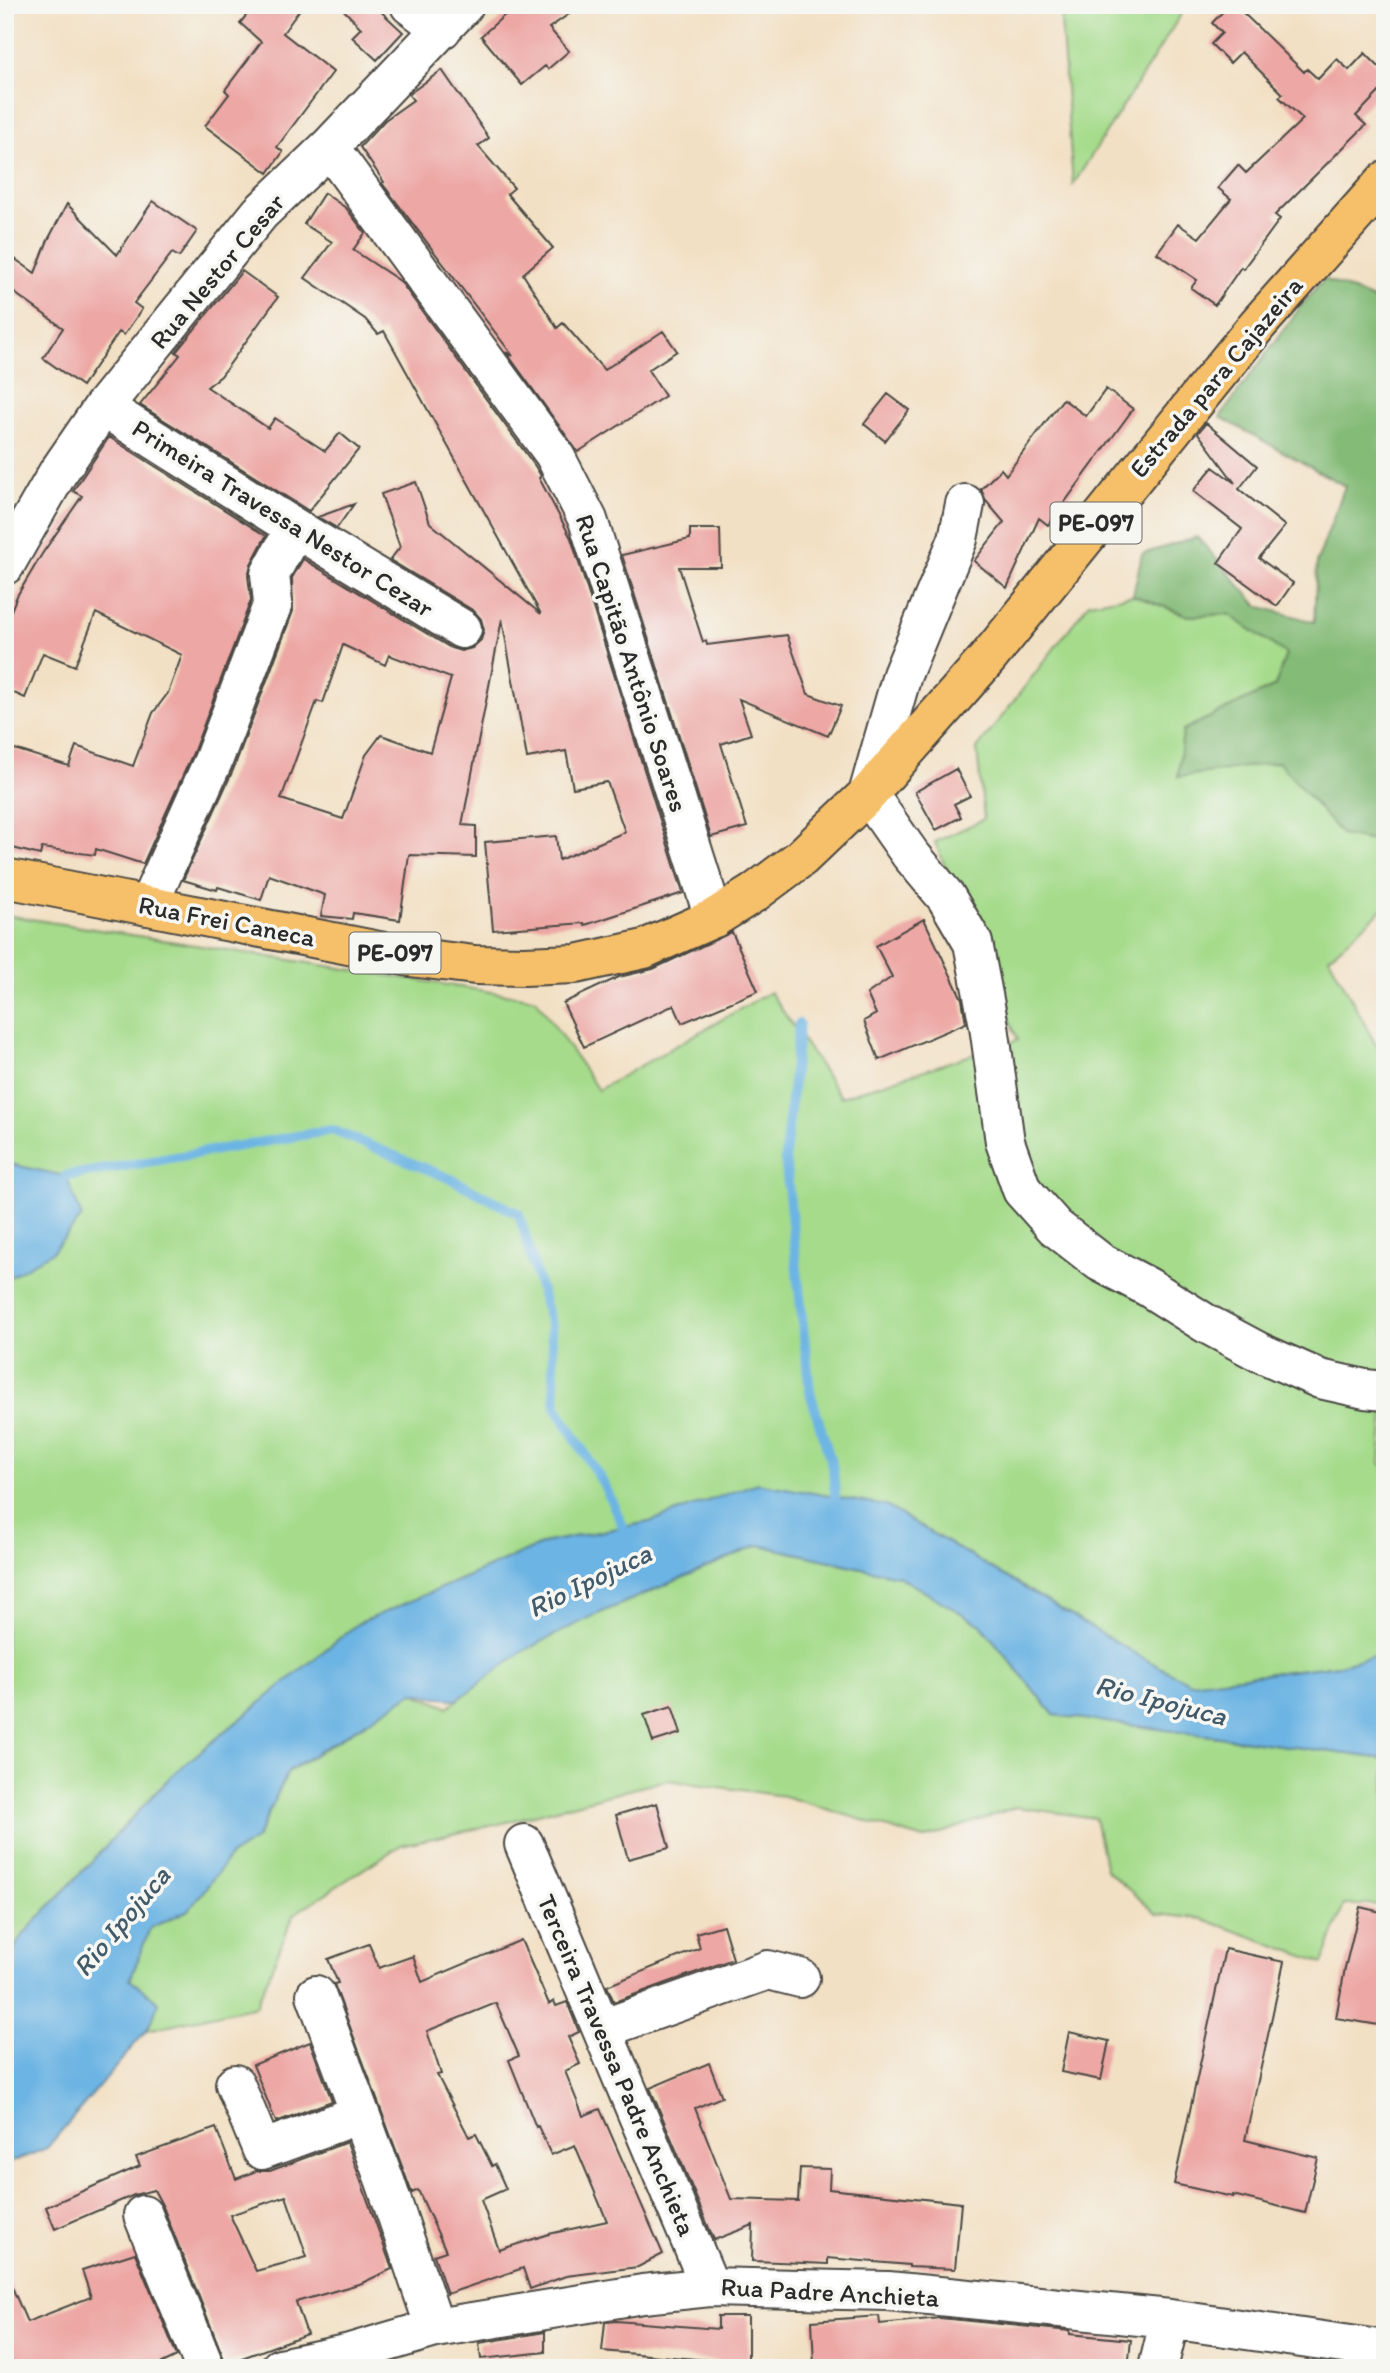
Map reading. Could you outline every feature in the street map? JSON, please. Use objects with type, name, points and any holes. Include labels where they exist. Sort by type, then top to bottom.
[{"type":"main road","name":"Estrada para Cajazeira","points":[[786,869],[868,794],[988,658],[1258,324],[1385,181]]},
{"type":"main road","name":"Rua Frei Caneca","points":[[5,878],[410,957],[475,965],[512,966],[576,964],[644,949],[714,918],[786,869]]},
{"type":"street","points":[[410,5],[453,17]]},
{"type":"street","name":"Rua Nestor Cesar","points":[[5,565],[57,474],[103,407],[260,213],[329,147],[453,17]]},
{"type":"street","name":"Rua Capitão Antônio Soares","points":[[329,147],[554,454],[588,520],[714,918]]},
{"type":"street","name":"Primeira Travessa Nestor Cezar","points":[[103,407],[295,528],[463,629]]},
{"type":"street","points":[[965,504],[958,539],[902,675],[868,794],[910,854],[946,897],[973,943],[989,1026],[1004,1142],[1022,1190],[1055,1227],[1100,1262],[1148,1287],[1205,1323],[1259,1352],[1320,1379],[1385,1391]]},
{"type":"street","points":[[148,906],[213,761],[273,603],[270,574],[295,528]]},
{"type":"street","name":"Terceira Travessa Padre Anchieta","points":[[524,1844],[710,2287]]},
{"type":"street","points":[[601,2029],[768,1970],[800,1978]]},
{"type":"street","points":[[316,1995],[435,2328]]},
{"type":"street","points":[[235,2084],[262,2150],[360,2113]]},
{"type":"street","points":[[143,2215],[205,2368]]},
{"type":"street","name":"Rua Padre Anchieta","points":[[280,2368],[350,2353],[435,2328],[643,2294],[710,2287],[888,2291],[1170,2319],[1385,2350]]},
{"type":"street","points":[[1158,2368],[1170,2319]]},
{"type":"green space","points":[[1060,5],[1187,5],[1073,185]]},
{"type":"green space","points":[[1324,279],[1373,299],[1385,318],[1385,843],[1342,835],[1279,762],[1178,777],[1183,730],[1275,686],[1286,654],[1228,614],[1189,616],[1133,595],[1142,554],[1197,537],[1258,606],[1314,622],[1317,562],[1345,486],[1220,417],[1301,306]]},
{"type":"green space","points":[[1133,595],[1189,616],[1228,614],[1286,653],[1276,686],[1184,730],[1178,776],[1279,761],[1342,835],[1385,843],[1385,907],[1329,957],[1385,1062],[1385,1401],[1380,1463],[1385,1468],[1385,1653],[1339,1665],[1190,1683],[1141,1657],[886,1506],[649,1522],[548,1542],[357,1624],[173,1774],[22,1936],[5,1963],[5,915],[536,999],[598,1090],[770,992],[841,1097],[1018,1040],[935,842],[984,819],[977,749],[1089,603]]},
{"type":"green space","points":[[759,1545],[898,1576],[981,1625],[1054,1715],[1385,1759],[1385,1905],[1344,1905],[1323,1963],[1203,1919],[1157,1914],[1106,1870],[1095,1818],[1016,1807],[924,1839],[784,1796],[667,1780],[499,1824],[401,1845],[294,1914],[256,2006],[147,2030],[159,2002],[130,1980],[150,1928],[189,1910],[230,1856],[256,1839],[288,1772],[413,1693],[448,1707],[523,1651],[588,1618]]},
{"type":"water","points":[[5,1163],[66,1176],[82,1217],[52,1252],[5,1280]]},
{"type":"water","name":"Rio Ipojuca","points":[[757,1483],[886,1506],[1141,1657],[1190,1683],[1339,1665],[1385,1653],[1385,1759],[1054,1715],[981,1625],[898,1576],[759,1545],[588,1618],[523,1651],[457,1700],[413,1693],[288,1771],[256,1839],[230,1856],[189,1910],[150,1928],[130,1980],[159,2002],[147,2030],[47,2148],[5,2165],[5,1963],[22,1936],[173,1774],[357,1624],[548,1542],[649,1522]]},
{"type":"building","points":[[255,5],[303,5],[283,33],[333,72],[277,147],[283,152],[268,173],[205,126],[229,94],[225,90],[261,42],[240,23]]},
{"type":"building","points":[[339,5],[374,5],[403,32],[377,60],[352,37],[361,28]]},
{"type":"building","points":[[516,5],[582,5],[549,28],[569,51],[548,69],[545,66],[522,85],[481,36]]},
{"type":"building","points":[[1229,5],[1235,5],[1304,72],[1307,69],[1318,79],[1337,59],[1349,70],[1365,53],[1385,73],[1385,86],[1356,116],[1366,125],[1275,215],[1280,219],[1243,269],[1241,267],[1215,305],[1191,288],[1197,280],[1157,253],[1178,224],[1199,238],[1231,199],[1218,188],[1238,165],[1246,173],[1303,119],[1279,97],[1283,94],[1241,52],[1230,63],[1211,44],[1222,33],[1212,23]]},
{"type":"building","points":[[442,70],[489,138],[478,146],[514,188],[507,194],[553,248],[523,274],[557,328],[563,323],[604,370],[663,331],[677,351],[648,370],[665,396],[578,452],[506,352],[513,356],[382,183],[384,182],[360,147],[385,120],[413,100],[409,95],[413,91]]},
{"type":"building","points":[[324,193],[346,208],[365,233],[353,250],[400,281],[541,476],[539,478],[571,538],[683,893],[585,925],[493,930],[485,842],[556,836],[559,860],[625,832],[607,782],[573,788],[566,751],[527,758],[502,619],[462,825],[476,826],[476,857],[409,855],[400,920],[353,913],[352,919],[321,916],[325,895],[269,875],[261,900],[183,880],[233,770],[293,611],[292,578],[303,559],[451,648],[461,651],[472,648],[481,640],[484,630],[481,619],[474,611],[390,560],[400,547],[381,494],[416,482],[430,523],[541,614],[384,331],[378,334],[365,319],[305,278],[332,242],[304,224]],"holes":[[[343,645],[385,665],[389,655],[451,678],[430,752],[381,735],[366,755],[343,819],[281,799],[317,701],[323,703]]]},
{"type":"building","points":[[153,201],[197,231],[179,257],[172,253],[134,303],[142,309],[124,335],[119,332],[82,386],[43,358],[63,328],[5,286],[5,252],[35,273],[67,204],[117,255]]},
{"type":"building","points":[[242,271],[278,297],[221,376],[207,387],[268,428],[275,418],[325,451],[340,433],[359,449],[309,511],[140,405],[180,355],[176,352]]},
{"type":"building","points":[[1106,389],[1133,409],[1048,525],[1039,518],[1007,588],[974,561],[1004,522],[986,501],[981,489],[1001,469],[1006,475],[1063,399],[1086,416]]},
{"type":"building","points":[[888,394],[909,410],[885,441],[864,424]]},
{"type":"building","points":[[1206,423],[1257,466],[1239,489],[1285,526],[1259,558],[1293,583],[1277,606],[1218,563],[1242,529],[1193,491],[1213,467],[1235,483],[1198,433]]},
{"type":"building","points":[[109,437],[266,536],[251,564],[248,576],[251,600],[193,753],[143,864],[96,849],[95,855],[42,848],[40,855],[5,846],[5,746],[69,766],[76,746],[133,766],[153,713],[168,693],[182,655],[96,613],[75,666],[43,653],[25,698],[5,689],[5,625],[17,596],[42,554],[82,496],[73,491]]},
{"type":"building","points":[[354,504],[337,528],[318,517]]},
{"type":"building","points":[[690,529],[720,529],[721,567],[679,567],[703,642],[706,641],[707,645],[787,635],[808,694],[841,706],[828,736],[739,699],[751,734],[721,744],[747,827],[711,837],[622,555],[690,539]]},
{"type":"building","points":[[956,769],[970,796],[954,804],[961,817],[936,830],[915,792]]},
{"type":"building","points":[[924,919],[962,999],[966,1023],[879,1060],[864,1021],[876,1014],[867,994],[892,977],[876,946]]},
{"type":"building","points":[[732,932],[758,991],[682,1023],[674,1005],[584,1047],[563,1003],[619,977],[653,969]]},
{"type":"building","points":[[672,1706],[681,1733],[653,1742],[644,1715]]},
{"type":"building","points":[[657,1803],[669,1848],[628,1859],[616,1815]]},
{"type":"building","points":[[1360,1907],[1385,1913],[1385,2026],[1336,2018]]},
{"type":"building","points":[[723,1925],[733,1959],[614,2002],[607,1986],[700,1948],[696,1933]]},
{"type":"building","points":[[521,1940],[549,2004],[554,2001],[556,2006],[567,2002],[579,2032],[568,2037],[580,2064],[565,2071],[583,2116],[600,2109],[663,2254],[638,2267],[566,2276],[530,2289],[523,2268],[447,2294],[434,2255],[446,2251],[418,2190],[412,2193],[334,1984],[338,1983],[328,1959],[369,1944],[379,1968],[413,1956],[422,1982]],"holes":[[[496,2003],[519,2056],[509,2060],[536,2127],[538,2126],[551,2155],[575,2145],[607,2221],[549,2234],[499,2250],[481,2200],[506,2189],[495,2164],[492,2166],[476,2134],[469,2137],[437,2075],[441,2074],[427,2031]]]},
{"type":"building","points":[[1225,1949],[1284,1962],[1245,2140],[1318,2158],[1305,2213],[1174,2184]]},
{"type":"building","points":[[1069,2032],[1109,2041],[1101,2080],[1061,2072]]},
{"type":"building","points":[[310,2042],[332,2101],[276,2122],[253,2065]]},
{"type":"building","points":[[709,2063],[722,2097],[695,2108],[731,2199],[798,2201],[800,2168],[830,2169],[829,2189],[961,2203],[955,2269],[828,2258],[828,2264],[752,2261],[753,2225],[714,2240],[650,2088]]},
{"type":"building","points":[[216,2128],[236,2179],[256,2171],[270,2171],[347,2142],[392,2269],[362,2283],[296,2302],[307,2334],[226,2364],[154,2190],[134,2195],[55,2229],[46,2207],[140,2166],[136,2157]],"holes":[[[286,2196],[307,2257],[256,2271],[230,2215]]]},
{"type":"building","points":[[135,2253],[177,2356],[152,2368],[5,2368],[5,2271],[27,2322],[91,2297],[82,2270]]},
{"type":"building","points":[[718,2316],[748,2316],[748,2366],[718,2366],[718,2361],[602,2351],[605,2322],[718,2329]]},
{"type":"building","points":[[879,2316],[880,2324],[940,2318],[1131,2340],[1128,2368],[860,2368],[860,2364],[814,2366],[812,2321]]},
{"type":"building","points":[[545,2332],[545,2352],[481,2359],[479,2343]]},
{"type":"waterway","points":[[799,1024],[785,1157],[810,1392],[833,1469],[836,1507]]},
{"type":"waterway","name":"Rio Ipojuca","points":[[66,1176],[332,1130],[451,1179],[519,1214],[551,1326],[556,1407],[603,1483],[628,1537]]}]
